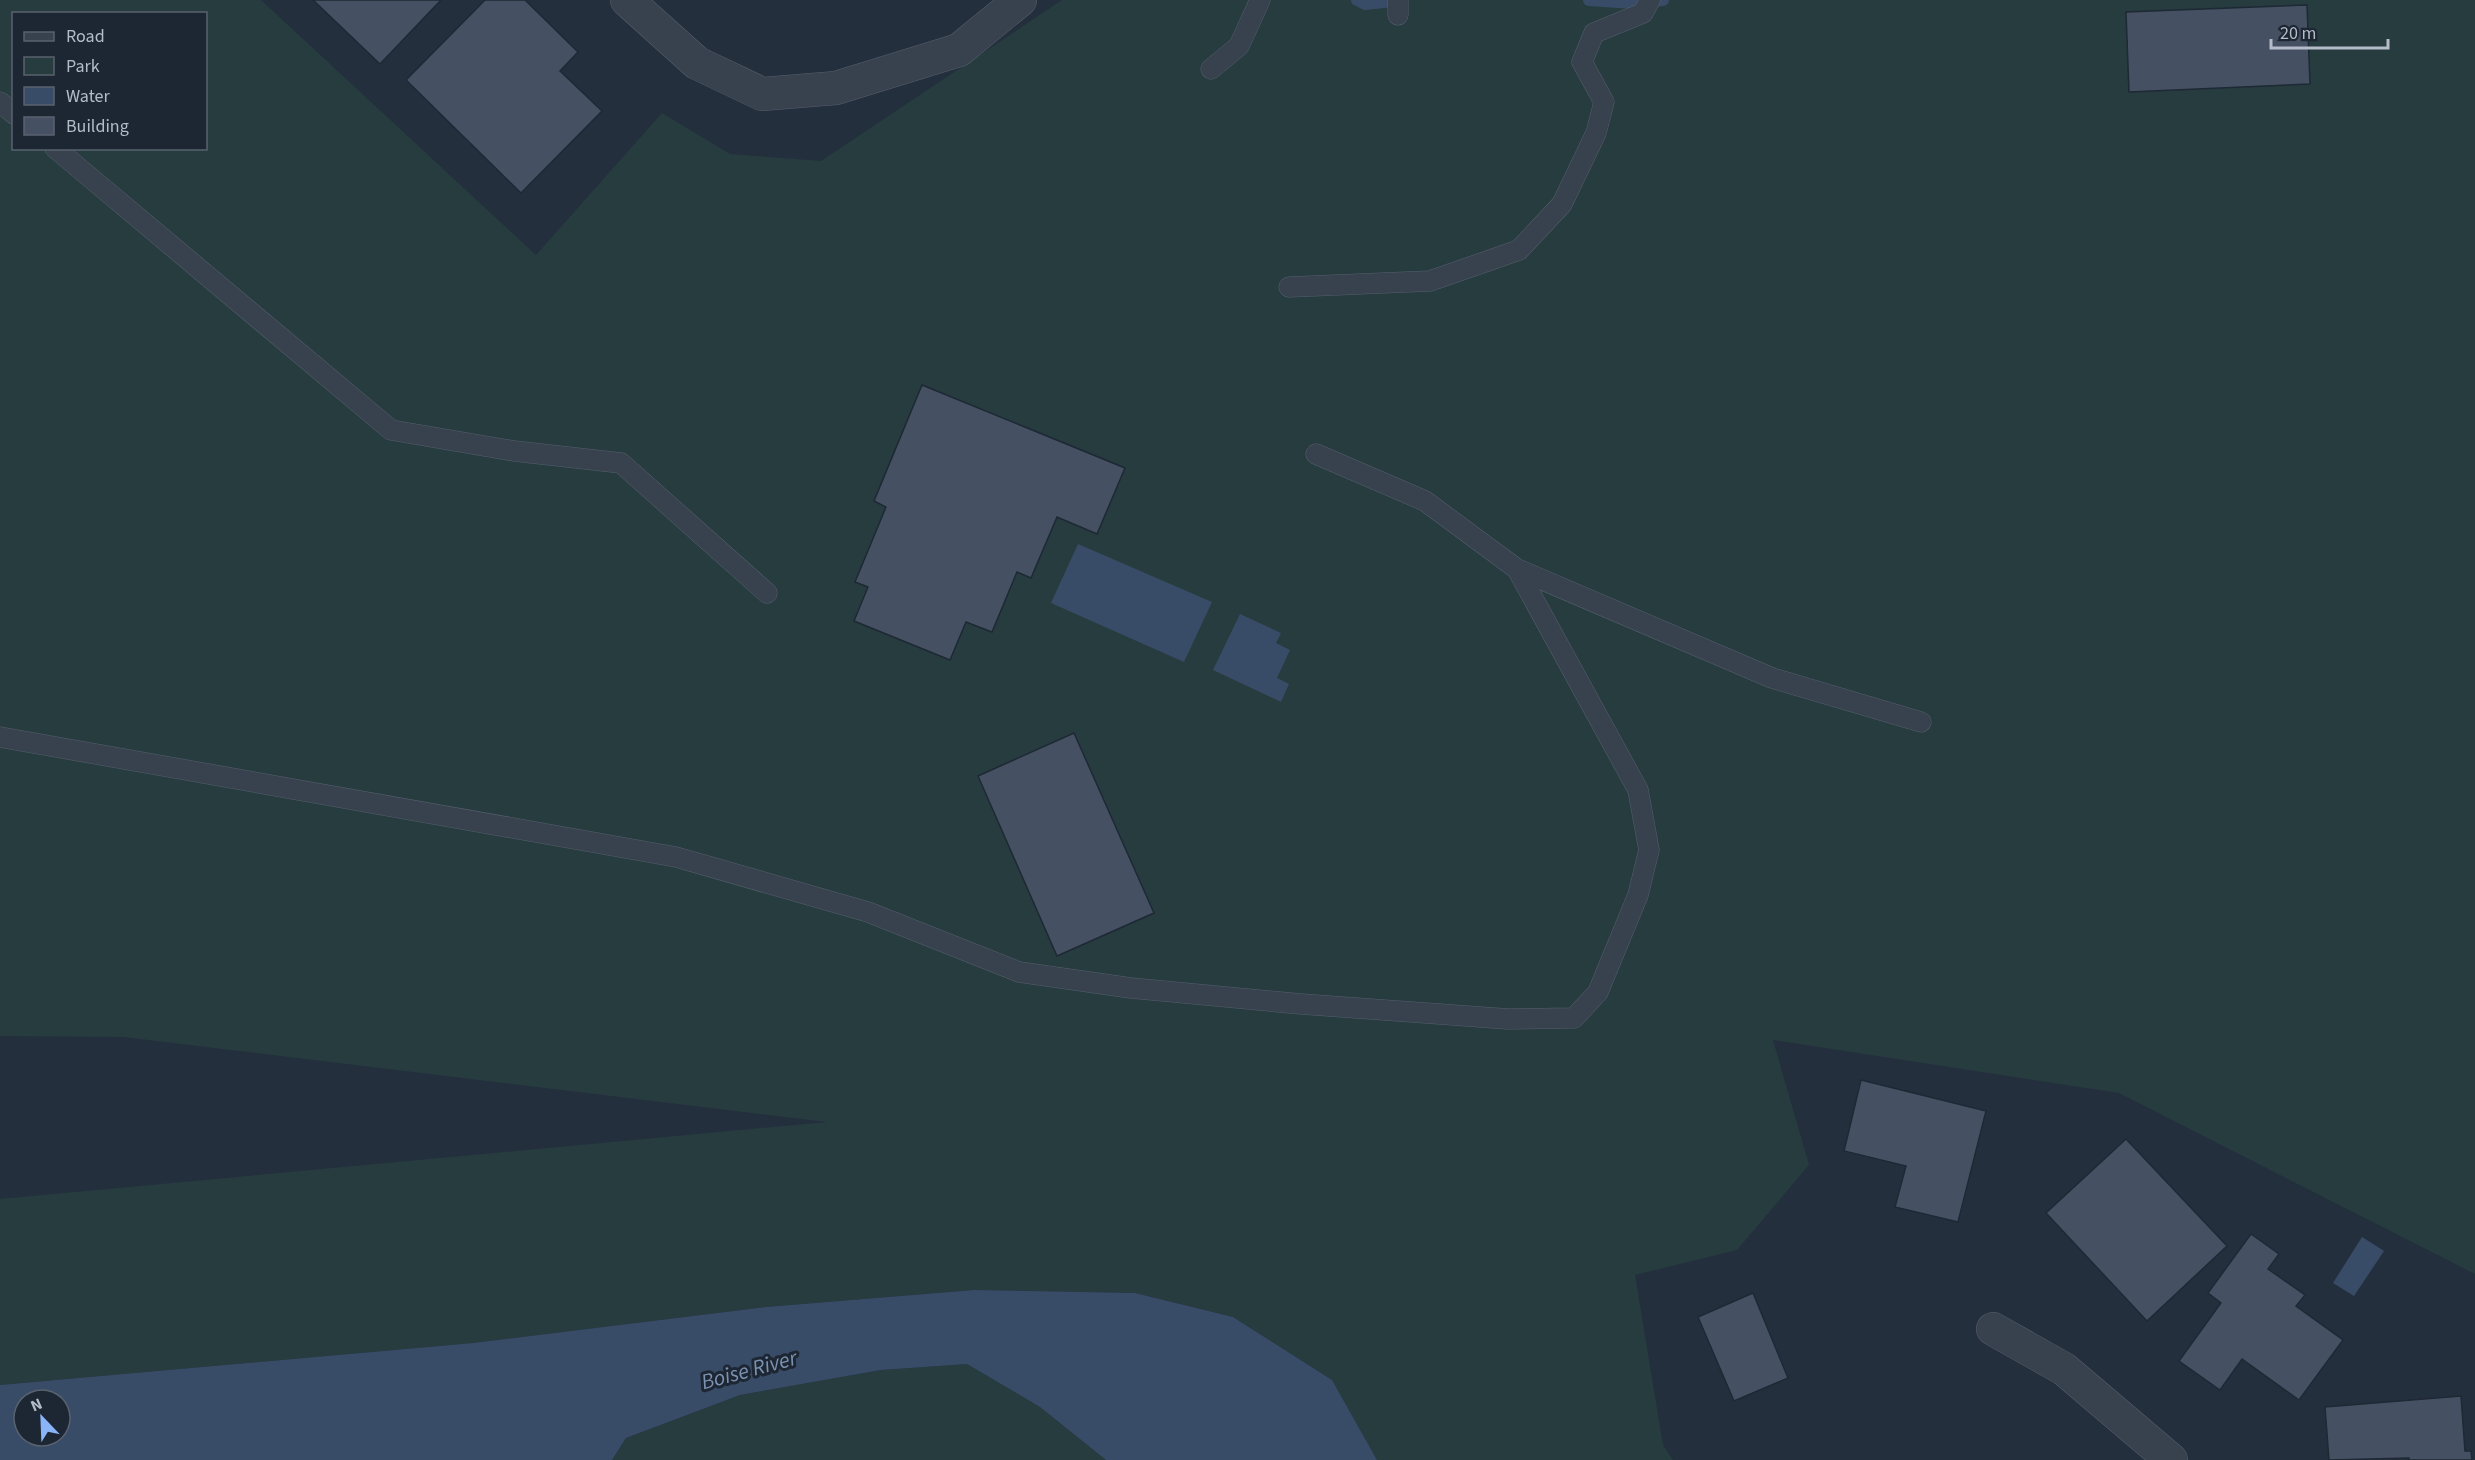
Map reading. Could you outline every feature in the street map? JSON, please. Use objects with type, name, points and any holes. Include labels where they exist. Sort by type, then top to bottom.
[{"type":"street","points":[[627,0],[697,63],[762,94],[836,88],[959,50],[1020,0]]},
{"type":"street","points":[[1993,1329],[2064,1369],[2171,1460]]},
{"type":"lane","points":[[1212,69],[1239,46],[1260,0]]},
{"type":"lane","points":[[1289,287],[1430,281],[1519,250],[1562,204],[1596,133],[1604,102],[1582,62],[1594,33],[1646,6]]},
{"type":"lane","points":[[0,102],[12,112]]},
{"type":"lane","points":[[57,150],[391,430],[514,451],[621,463],[767,593]]},
{"type":"lane","points":[[1316,454],[1425,501],[1517,569],[1772,678],[1921,722]]},
{"type":"lane","points":[[0,737],[676,857],[868,912],[1019,972],[1131,988],[1301,1004],[1508,1019],[1574,1018],[1598,992],[1638,895],[1649,850],[1638,790],[1517,569]]},
{"type":"green space","points":[[0,0],[261,0],[536,255],[662,113],[730,154],[821,161],[1062,0],[2475,0],[2475,1274],[2119,1093],[1773,1040],[1809,1165],[1737,1250],[1635,1275],[1663,1445],[1673,1460],[1377,1460],[1332,1380],[1233,1317],[1135,1293],[974,1290],[766,1307],[473,1343],[0,1385],[0,1199],[827,1122],[123,1037],[0,1036]]},
{"type":"green space","points":[[967,1364],[1040,1407],[1106,1460],[612,1460],[626,1438],[740,1395],[881,1370]]},
{"type":"water","points":[[1078,544],[1212,602],[1184,662],[1051,603]]},
{"type":"water","points":[[1240,614],[1281,633],[1276,643],[1290,650],[1277,678],[1289,684],[1281,702],[1213,670]]},
{"type":"water","points":[[2362,1237],[2384,1251],[2354,1296],[2333,1283]]},
{"type":"water","name":"Boise River","points":[[974,1290],[1135,1293],[1233,1317],[1332,1380],[1377,1460],[1106,1460],[1040,1407],[967,1364],[881,1370],[740,1395],[626,1438],[612,1460],[0,1460],[0,1385],[473,1343],[766,1307]]},
{"type":"building","points":[[313,0],[441,0],[380,64]]},
{"type":"building","points":[[485,0],[525,0],[578,52],[560,71],[602,111],[521,193],[406,80]]},
{"type":"building","points":[[2307,5],[2310,84],[2129,92],[2126,12]]},
{"type":"building","points":[[922,385],[1125,468],[1097,534],[1057,517],[1031,578],[1017,572],[992,632],[966,622],[950,660],[854,621],[868,587],[855,582],[886,507],[874,501]]},
{"type":"building","points":[[1074,733],[1154,913],[1057,956],[978,776]]},
{"type":"building","points":[[1861,1080],[1986,1111],[1958,1222],[1895,1207],[1906,1166],[1844,1151]]},
{"type":"building","points":[[2126,1139],[2227,1246],[2147,1321],[2046,1213]]},
{"type":"building","points":[[2251,1234],[2279,1254],[2268,1269],[2305,1295],[2296,1306],[2343,1340],[2299,1400],[2242,1359],[2220,1390],[2179,1361],[2221,1303],[2208,1293]]},
{"type":"building","points":[[1753,1293],[1788,1378],[1734,1401],[1698,1317]]},
{"type":"building","points":[[2461,1396],[2465,1451],[2471,1451],[2472,1460],[2409,1460],[2409,1458],[2329,1460],[2325,1407]]},
{"type":"waterway","points":[[1357,0],[1365,4],[1402,0]]},
{"type":"waterway","points":[[1589,0],[1633,3],[1663,0]]}]
